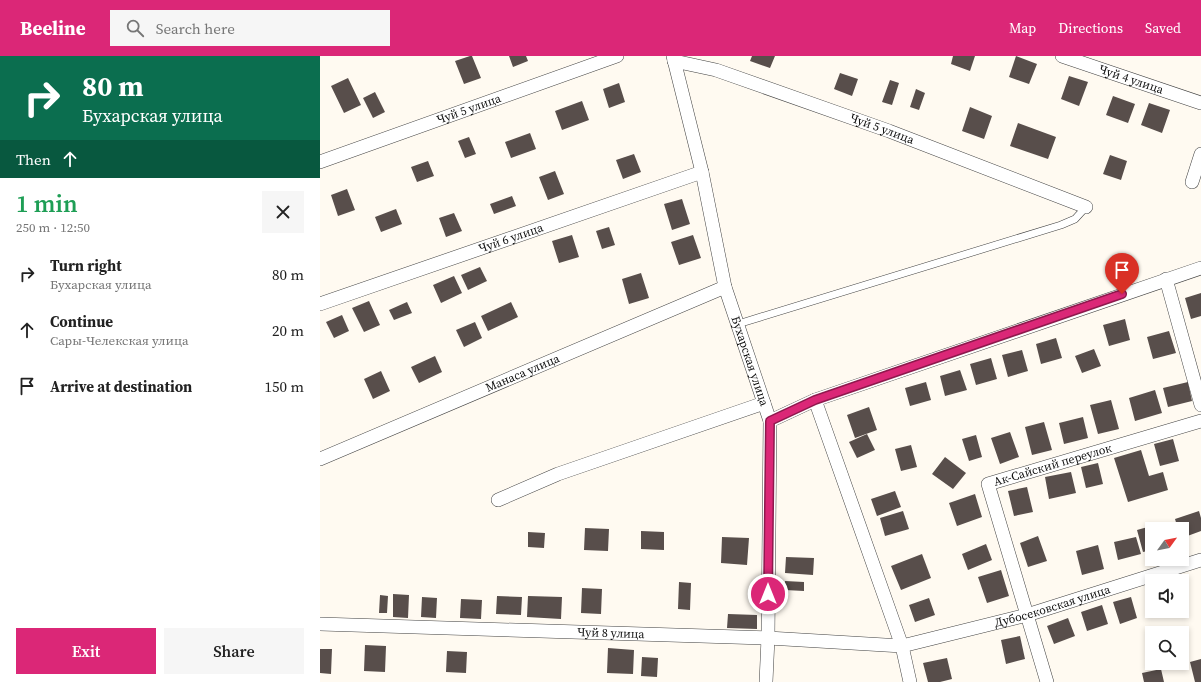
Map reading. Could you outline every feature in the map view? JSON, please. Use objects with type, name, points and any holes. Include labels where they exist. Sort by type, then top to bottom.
[{"type":"street","name":"Чуй 5 улица","points":[[320,162],[617,56]]},
{"type":"street","name":"Чуй 4 улица","points":[[1062,56],[1201,103]]},
{"type":"street","name":"Чуй 5 улица","points":[[673,58],[716,70],[889,130],[1086,207]]},
{"type":"street","name":"Бухарская улица","points":[[673,58],[702,172],[725,287],[770,421],[815,400],[1201,268]]},
{"type":"street","points":[[1192,182],[1201,154]]},
{"type":"street","name":"Чуй 6 улица","points":[[320,304],[702,172]]},
{"type":"street","points":[[1166,279],[1201,405]]},
{"type":"street","name":"Манаса улица","points":[[320,459],[725,287]]},
{"type":"street","points":[[815,400],[902,646],[910,682]]},
{"type":"street","points":[[498,500],[558,474],[764,403]]},
{"type":"street","points":[[766,682],[768,638],[770,421]]},
{"type":"street","name":"Ак-Сайский переулок","points":[[1047,682],[988,484],[1201,421]]},
{"type":"street","name":"Дубосековская улица","points":[[902,646],[1027,614],[1201,560]]},
{"type":"street","name":"Чуй 8 улица","points":[[320,624],[768,638],[902,646]]},
{"type":"lane","points":[[738,324],[1061,225],[1075,219],[1086,207]]},
{"type":"building","points":[[472,56],[481,78],[464,84],[455,61]]},
{"type":"building","points":[[509,56],[526,56],[528,61],[513,67]]},
{"type":"building","points":[[752,56],[775,56],[770,68],[750,61]]},
{"type":"building","points":[[953,56],[975,56],[970,71],[951,64]]},
{"type":"building","points":[[1016,56],[1037,64],[1029,84],[1009,77]]},
{"type":"building","points":[[840,73],[858,79],[852,96],[834,89]]},
{"type":"building","points":[[1069,76],[1088,82],[1079,106],[1061,99]]},
{"type":"building","points":[[348,78],[361,105],[344,113],[331,86]]},
{"type":"building","points":[[890,80],[899,83],[892,105],[882,102]]},
{"type":"building","points":[[619,83],[625,102],[609,108],[603,89]]},
{"type":"building","points":[[916,89],[925,93],[919,110],[910,107]]},
{"type":"building","points":[[375,92],[385,112],[373,118],[363,98]]},
{"type":"building","points":[[1113,96],[1135,104],[1128,123],[1106,115]]},
{"type":"building","points":[[582,101],[589,120],[562,130],[555,111]]},
{"type":"building","points":[[1149,103],[1170,110],[1162,133],[1141,125]]},
{"type":"building","points":[[970,107],[992,116],[984,139],[962,131]]},
{"type":"building","points":[[1018,123],[1056,137],[1048,159],[1010,146]]},
{"type":"building","points":[[530,133],[536,149],[511,158],[505,142]]},
{"type":"building","points":[[469,137],[476,154],[465,158],[458,141]]},
{"type":"building","points":[[634,154],[641,172],[623,179],[616,160]]},
{"type":"building","points":[[1110,155],[1127,161],[1121,180],[1103,174]]},
{"type":"building","points":[[428,161],[434,176],[417,182],[411,167]]},
{"type":"building","points":[[555,171],[564,194],[548,200],[539,177]]},
{"type":"building","points":[[347,189],[355,210],[338,216],[331,195]]},
{"type":"building","points":[[512,196],[516,206],[494,214],[490,204]]},
{"type":"building","points":[[682,199],[690,224],[672,230],[664,204]]},
{"type":"building","points":[[396,209],[402,224],[381,232],[375,217]]},
{"type":"building","points":[[454,213],[462,231],[446,237],[439,218]]},
{"type":"building","points":[[609,227],[615,245],[602,249],[596,231]]},
{"type":"building","points":[[572,235],[579,257],[559,263],[552,241]]},
{"type":"building","points":[[693,235],[701,258],[679,265],[671,242]]},
{"type":"building","points":[[480,267],[487,281],[468,290],[461,275]]},
{"type":"building","points":[[641,273],[649,298],[629,304],[622,279]]},
{"type":"building","points":[[454,276],[462,293],[441,303],[433,285]]},
{"type":"building","points":[[1201,293],[1201,316],[1191,319],[1185,298]]},
{"type":"building","points":[[369,301],[380,325],[364,332],[352,308]]},
{"type":"building","points":[[407,302],[412,313],[394,320],[389,310]]},
{"type":"building","points":[[511,302],[518,317],[488,331],[481,316]]},
{"type":"building","points":[[342,315],[349,331],[334,338],[326,322]]},
{"type":"building","points":[[1125,319],[1130,340],[1109,346],[1103,325]]},
{"type":"building","points":[[475,322],[482,338],[464,347],[456,330]]},
{"type":"building","points":[[1169,331],[1176,353],[1153,359],[1147,337]]},
{"type":"building","points":[[1056,338],[1062,358],[1041,364],[1036,344]]},
{"type":"building","points":[[1094,349],[1101,366],[1082,373],[1075,356]]},
{"type":"building","points":[[1022,350],[1028,371],[1008,377],[1002,355]]},
{"type":"building","points":[[435,356],[442,372],[419,383],[411,367]]},
{"type":"building","points":[[991,358],[997,379],[976,385],[970,364]]},
{"type":"building","points":[[960,370],[967,390],[945,396],[940,376]]},
{"type":"building","points":[[381,371],[390,391],[373,399],[364,379]]},
{"type":"building","points":[[926,382],[931,400],[910,406],[905,388]]},
{"type":"building","points":[[1188,382],[1192,401],[1168,407],[1163,388]]},
{"type":"building","points":[[1155,390],[1162,413],[1135,421],[1129,398]]},
{"type":"building","points":[[1111,400],[1119,429],[1098,434],[1090,405]]},
{"type":"building","points":[[869,407],[877,430],[855,438],[847,415]]},
{"type":"building","points":[[1083,417],[1088,438],[1064,444],[1059,423]]},
{"type":"building","points":[[1044,422],[1052,450],[1032,455],[1025,427]]},
{"type":"building","points":[[1010,432],[1019,457],[1000,464],[991,438]]},
{"type":"building","points":[[867,434],[875,450],[857,458],[849,442]]},
{"type":"building","points":[[976,435],[982,457],[969,461],[962,439]]},
{"type":"building","points":[[1173,439],[1179,461],[1160,466],[1154,444]]},
{"type":"building","points":[[911,445],[917,467],[901,471],[895,449]]},
{"type":"building","points":[[1141,450],[1149,476],[1163,472],[1168,490],[1128,502],[1114,458]]},
{"type":"building","points":[[945,457],[966,473],[953,489],[932,474]]},
{"type":"building","points":[[1098,463],[1103,484],[1086,488],[1081,467]]},
{"type":"building","points":[[1071,472],[1076,493],[1049,499],[1045,477]]},
{"type":"building","points":[[1027,487],[1033,512],[1014,516],[1008,491]]},
{"type":"building","points":[[895,491],[901,507],[877,516],[871,499]]},
{"type":"building","points":[[975,494],[982,517],[957,526],[949,503]]},
{"type":"building","points":[[903,511],[909,529],[885,536],[880,518]]},
{"type":"building","points":[[1199,511],[1201,518],[1201,531],[1189,535],[1189,522],[1176,522],[1175,519]]},
{"type":"building","points":[[585,528],[609,529],[608,551],[584,550]]},
{"type":"building","points":[[1145,528],[1145,552],[1143,552],[1137,530]]},
{"type":"building","points":[[641,531],[664,532],[664,550],[641,549]]},
{"type":"building","points":[[528,532],[545,533],[544,548],[528,547]]},
{"type":"building","points":[[1038,536],[1047,561],[1028,567],[1020,543]]},
{"type":"building","points":[[722,537],[749,538],[747,565],[721,563]]},
{"type":"building","points":[[1136,537],[1141,554],[1118,560],[1114,542]]},
{"type":"building","points":[[986,544],[992,560],[968,570],[962,554]]},
{"type":"building","points":[[1098,545],[1104,569],[1082,575],[1076,551]]},
{"type":"building","points":[[922,554],[931,578],[901,590],[891,566]]},
{"type":"building","points":[[786,557],[814,558],[813,575],[785,573]]},
{"type":"building","points":[[1001,570],[1009,596],[987,603],[978,577]]},
{"type":"building","points":[[785,581],[804,582],[804,591],[785,590]]},
{"type":"building","points":[[679,582],[691,583],[690,610],[678,609]]},
{"type":"building","points":[[582,588],[602,589],[601,614],[581,613]]},
{"type":"building","points":[[393,594],[409,595],[408,618],[393,617]]},
{"type":"building","points":[[380,595],[388,596],[387,613],[379,613]]},
{"type":"building","points":[[497,596],[522,597],[521,615],[496,614]]},
{"type":"building","points":[[528,596],[562,597],[561,619],[527,617]]},
{"type":"building","points":[[422,597],[437,598],[436,618],[421,617]]},
{"type":"building","points":[[1131,597],[1137,618],[1120,624],[1113,602]]},
{"type":"building","points":[[929,598],[935,615],[915,622],[909,605]]},
{"type":"building","points":[[461,599],[482,600],[481,619],[460,618]]},
{"type":"building","points":[[1102,605],[1108,624],[1087,631],[1081,612]]},
{"type":"building","points":[[728,614],[757,615],[757,629],[727,628]]},
{"type":"building","points":[[1068,618],[1075,636],[1054,644],[1047,626]]},
{"type":"building","points":[[1020,636],[1025,659],[1006,664],[1001,640]]},
{"type":"building","points":[[365,645],[386,646],[385,672],[364,671]]},
{"type":"building","points":[[608,648],[634,650],[633,674],[607,673]]},
{"type":"building","points":[[320,649],[332,649],[331,674],[320,673]]},
{"type":"building","points":[[447,651],[467,652],[466,673],[446,672]]},
{"type":"building","points":[[642,657],[658,658],[657,677],[641,676]]},
{"type":"building","points":[[947,658],[952,679],[940,682],[928,682],[923,663]]},
{"type":"building","points":[[1201,659],[1201,682],[1195,682],[1190,662]]},
{"type":"building","points":[[1161,670],[1164,682],[1144,682],[1142,673]]},
{"type":"route","points":[[768,594],[770,421],[815,400],[1122,294]]}]
